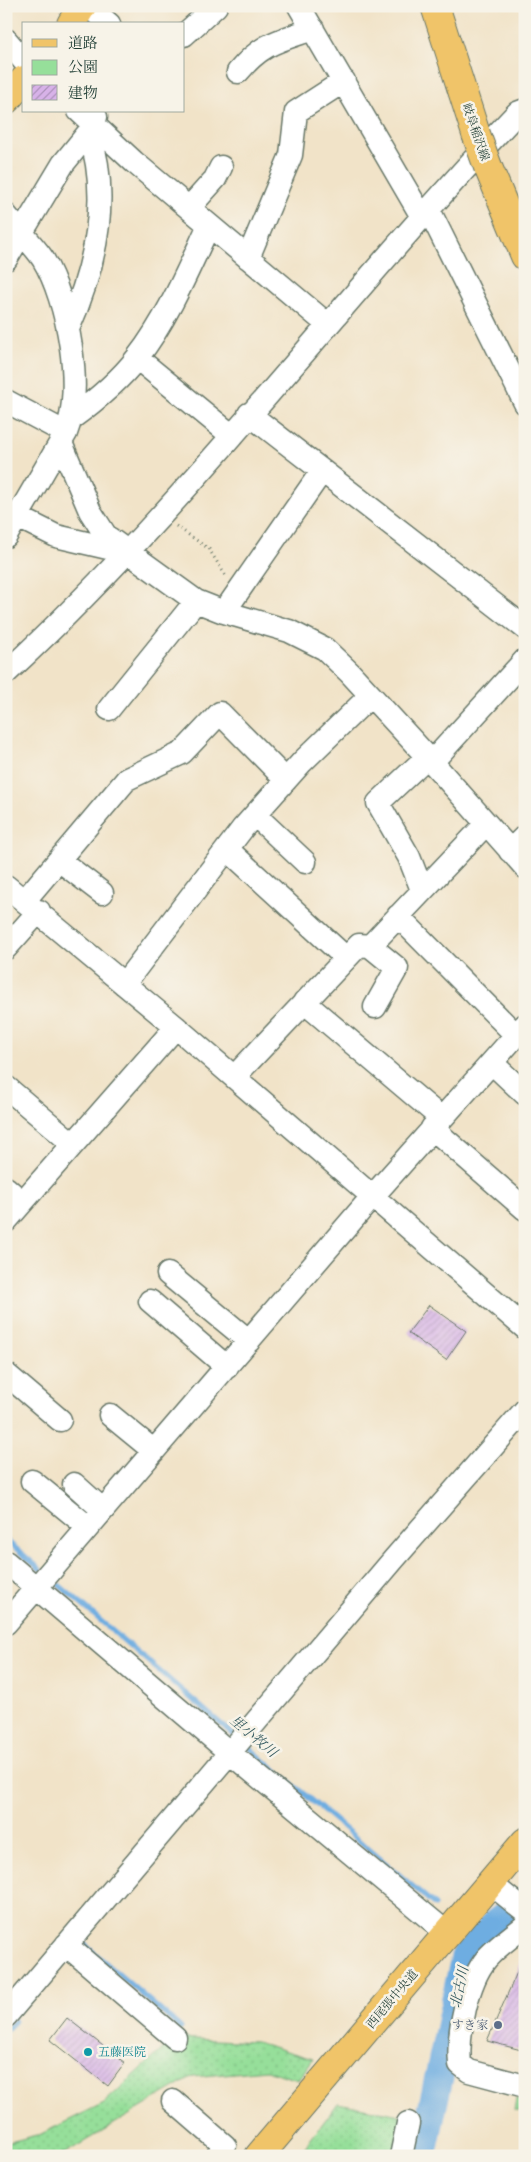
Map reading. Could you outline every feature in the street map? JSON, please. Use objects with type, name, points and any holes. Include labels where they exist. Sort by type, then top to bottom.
[{"type":"main road","points":[[72,22],[82,6]]},
{"type":"main road","name":"岐阜稲沢線","points":[[435,6],[476,134],[525,256]]},
{"type":"main road","points":[[6,100],[22,82]]},
{"type":"main road","name":"西尾張中央道","points":[[259,2156],[447,1933],[498,1889],[525,1842]]},
{"type":"street","points":[[88,6],[107,22]]},
{"type":"street","points":[[185,34],[216,6]]},
{"type":"street","points":[[299,6],[424,211],[525,403]]},
{"type":"street","points":[[238,72],[252,55],[271,43],[313,29]]},
{"type":"street","points":[[6,40],[22,59]]},
{"type":"street","points":[[248,258],[291,155],[296,112],[344,81]]},
{"type":"street","points":[[6,673],[129,553],[424,211],[522,108]]},
{"type":"street","points":[[90,119],[134,162],[327,324]]},
{"type":"street","points":[[6,259],[90,119]]},
{"type":"street","points":[[68,329],[90,271],[98,230],[96,153],[90,119]]},
{"type":"street","points":[[189,208],[215,178],[221,166]]},
{"type":"street","points":[[6,215],[42,258],[61,299],[68,329],[73,393],[67,432],[90,511],[106,536],[196,601],[231,604],[325,649],[430,759],[486,824],[520,851]]},
{"type":"street","points":[[6,536],[16,508],[67,432],[93,402],[137,358],[172,304],[209,225]]},
{"type":"street","points":[[137,358],[174,376],[231,435]]},
{"type":"street","points":[[6,401],[67,432]]},
{"type":"street","points":[[249,414],[525,628]]},
{"type":"street","points":[[231,604],[322,471]]},
{"type":"street","points":[[16,508],[56,536],[129,553]]},
{"type":"street","points":[[110,709],[196,601]]},
{"type":"street","points":[[422,890],[409,857],[378,803],[430,759],[525,660]]},
{"type":"street","points":[[124,984],[255,815],[302,762],[370,696]]},
{"type":"street","points":[[6,948],[59,860],[128,779],[182,753],[220,713],[286,780]]},
{"type":"street","points":[[255,815],[305,862]]},
{"type":"street","points":[[370,946],[486,824]]},
{"type":"street","points":[[227,849],[346,958]]},
{"type":"street","points":[[59,860],[102,893]]},
{"type":"street","points":[[6,886],[176,1027],[525,1328]]},
{"type":"street","points":[[6,1623],[436,1123],[520,1030],[398,916]]},
{"type":"street","points":[[234,1077],[359,945],[370,946],[397,968],[375,1007]]},
{"type":"street","points":[[304,1002],[436,1123],[525,1209]]},
{"type":"street","points":[[6,1221],[14,1195],[73,1144],[176,1027]]},
{"type":"street","points":[[492,1062],[525,1094]]},
{"type":"street","points":[[6,1087],[73,1144]]},
{"type":"street","points":[[168,1274],[249,1341]]},
{"type":"street","points":[[150,1301],[227,1367]]},
{"type":"street","points":[[6,1374],[60,1420]]},
{"type":"street","points":[[6,2016],[525,1410]]},
{"type":"street","points":[[110,1415],[154,1451]]},
{"type":"street","points":[[32,1481],[88,1527]]},
{"type":"street","points":[[74,1484],[103,1510]]},
{"type":"street","points":[[6,1562],[237,1744],[447,1933]]},
{"type":"street","points":[[498,1889],[525,1911]]},
{"type":"street","points":[[525,1926],[498,1948],[478,1971],[473,1983],[458,2044],[460,2064],[469,2071],[525,2086]]},
{"type":"street","points":[[66,1945],[175,2038]]},
{"type":"street","points":[[174,2101],[225,2146],[217,2156]]},
{"type":"street","points":[[401,2156],[408,2123]]},
{"type":"path","points":[[162,516],[209,549],[231,604]]},
{"type":"green space","points":[[175,2038],[256,2042],[313,2059],[298,2080],[266,2070],[193,2077],[60,2156],[6,2156],[6,2143],[41,2134],[104,2103]]},
{"type":"green space","points":[[525,2098],[525,2111],[514,2110],[516,2099]]},
{"type":"green space","points":[[338,2103],[405,2116],[396,2156],[298,2156]]},
{"type":"green space","points":[[431,2143],[438,2143],[436,2156],[428,2156]]},
{"type":"building","points":[[429,1305],[466,1331],[446,1360],[408,1333]]},
{"type":"building","points":[[525,1954],[525,2051],[487,2041]]},
{"type":"building","name":"五藤医院","points":[[67,2018],[125,2063],[108,2086],[50,2040]]},
{"type":"waterway","name":"里小牧川","points":[[6,1540],[40,1569]]},
{"type":"waterway","name":"里小牧川","points":[[59,1585],[235,1736]]},
{"type":"waterway","name":"里小牧川","points":[[245,1744],[435,1905]]},
{"type":"waterway","name":"北古川","points":[[422,2156],[465,1957],[496,1923],[525,1901]]},
{"type":"waterway","points":[[84,1938],[81,1941],[181,2028]]},
{"type":"waterway","points":[[6,2030],[14,2022]]},
{"type":"place","name":"すき家","points":[[498,2025]]},
{"type":"place","name":"五藤医院","points":[[88,2052]]}]
